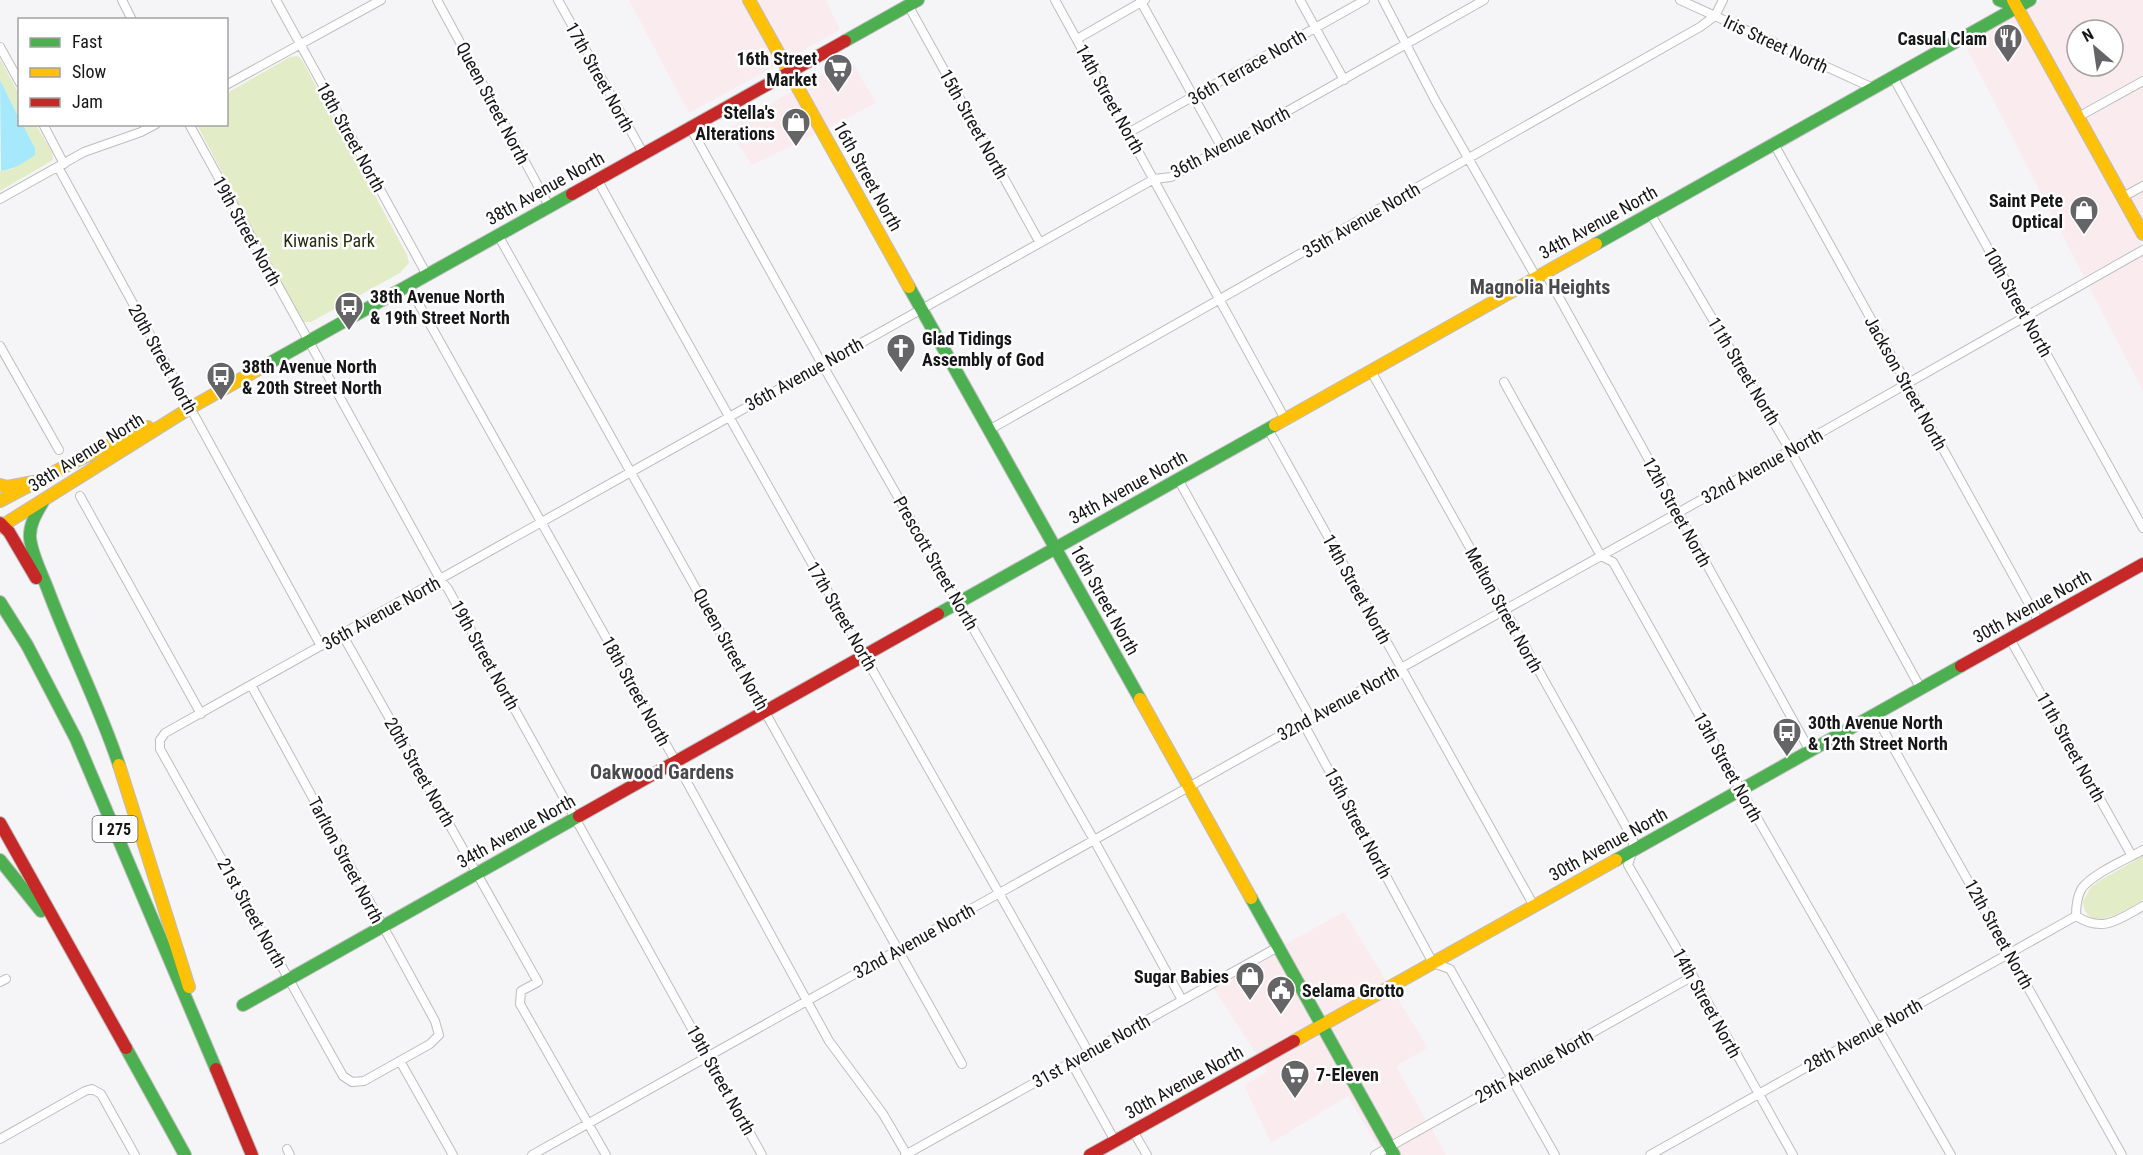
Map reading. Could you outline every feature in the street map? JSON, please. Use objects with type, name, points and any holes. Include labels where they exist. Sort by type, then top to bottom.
[{"type":"main road","name":"16th Street North","points":[[749,0],[1392,1151]]},
{"type":"main road","points":[[1999,0],[2015,4],[2143,234]]},
{"type":"main road","name":"34th Avenue North","points":[[243,1005],[1893,77],[2015,4],[2030,0]]},
{"type":"main road","name":"38th Avenue North","points":[[1,525],[190,408],[913,3]]},
{"type":"main road","name":"38th Avenue North","points":[[0,501],[34,482],[190,408]]},
{"type":"main road","points":[[0,485],[7,487],[34,482]]},
{"type":"main road","points":[[44,500],[31,524],[30,538],[56,611],[96,701],[116,757],[175,936],[213,1065]]},
{"type":"main road","points":[[1,525],[56,611]]},
{"type":"main road","name":"30th Avenue North","points":[[1090,1155],[2143,564]]},
{"type":"main road","name":"I 275","points":[[0,602],[27,645],[76,739],[252,1155]]},
{"type":"main road","points":[[0,822],[185,1155]]},
{"type":"main road","points":[[0,860],[68,945]]},
{"type":"street","points":[[122,0],[131,18]]},
{"type":"street","name":"18th Street North","points":[[276,0],[427,275]]},
{"type":"street","points":[[228,85],[381,0]]},
{"type":"street","name":"Queen Street North","points":[[437,0],[549,206]]},
{"type":"street","name":"17th Street North","points":[[558,0],[643,153]]},
{"type":"street","name":"14th Street North","points":[[1055,0],[1285,419]]},
{"type":"street","points":[[1300,0],[1344,80]]},
{"type":"street","name":"36th Terrace North","points":[[1128,133],[1365,0]]},
{"type":"street","name":"12th Street North","points":[[1383,0],[1468,159],[1540,275],[1678,513],[1810,751]]},
{"type":"street","name":"36th Avenue North","points":[[160,740],[165,733],[921,308],[1154,179],[1171,177],[1484,0]]},
{"type":"street","name":"Iris Street North","points":[[1680,0],[1873,88]]},
{"type":"street","name":"35th Avenue North","points":[[989,430],[1700,27],[1715,16],[1723,0]]},
{"type":"street","points":[[1077,39],[1142,1],[1222,148]]},
{"type":"street","name":"15th Street North","points":[[913,3],[1040,243]]},
{"type":"street","points":[[0,48],[18,80]]},
{"type":"street","name":"10th Street North","points":[[1893,77],[2143,528]]},
{"type":"street","points":[[2078,117],[2143,81]]},
{"type":"street","name":"20th Street North","points":[[44,126],[61,165],[190,408],[321,646]]},
{"type":"street","points":[[0,200],[84,152],[152,126]]},
{"type":"street","name":"19th Street North","points":[[190,126],[308,342],[709,1056],[762,1155]]},
{"type":"street","name":"Prescott Street North","points":[[690,127],[822,364],[1094,840],[1182,1000]]},
{"type":"street","name":"Jackson Street North","points":[[1774,144],[2039,622]]},
{"type":"street","name":"17th Street North","points":[[597,179],[727,417],[865,655],[1089,1053]]},
{"type":"street","points":[[2123,197],[2143,186]]},
{"type":"street","name":"11th Street North","points":[[1650,213],[1790,450],[1921,689]]},
{"type":"street","name":"Queen Street North","points":[[498,234],[962,1064]]},
{"type":"street","name":"32nd Avenue North","points":[[532,1155],[2143,250]]},
{"type":"street","name":"18th Street North","points":[[408,285],[676,762],[807,1001],[830,1041],[883,1114],[906,1155]]},
{"type":"street","points":[[0,346],[59,450]]},
{"type":"street","name":"Melton Street North","points":[[1371,371],[1633,839],[1633,850]]},
{"type":"street","name":"13th Street North","points":[[1504,382],[1601,556],[1613,562],[1951,1155]]},
{"type":"street","name":"14th Street North","points":[[1268,429],[1534,906]]},
{"type":"street","name":"15th Street North","points":[[1178,479],[1308,713],[1307,730],[1433,963],[1450,969],[1555,1155]]},
{"type":"street","points":[[80,496],[201,714]]},
{"type":"street","name":"20th Street North","points":[[342,634],[538,982],[521,991],[520,1004],[606,1155]]},
{"type":"street","name":"11th Street North","points":[[2010,639],[2132,856]]},
{"type":"street","name":"Tarlton Street North","points":[[251,685],[435,1021],[439,1035],[430,1044],[400,1061]]},
{"type":"street","name":"12th Street North","points":[[1875,715],[2122,1155]]},
{"type":"street","name":"21st Street North","points":[[160,740],[160,749],[344,1076],[352,1082],[364,1081],[400,1061]]},
{"type":"street","name":"14th Street North","points":[[1633,850],[1628,865],[1793,1155]]},
{"type":"street","points":[[2143,850],[2095,877],[2081,889],[2076,916],[2094,925],[2116,920],[2143,906]]},
{"type":"street","name":"28th Avenue North","points":[[1650,1155],[2076,916]]},
{"type":"street","name":"31st Avenue North","points":[[906,1155],[1278,947]]},
{"type":"street","name":"29th Avenue North","points":[[1375,1155],[1392,1151],[1512,1078],[1693,976]]},
{"type":"street","points":[[400,1061],[453,1155]]},
{"type":"street","points":[[1071,1062],[1115,1141]]},
{"type":"street","points":[[0,1139],[92,1089],[101,1094],[135,1155]]},
{"type":"street","points":[[1133,1131],[1146,1155]]},
{"type":"shaded area","points":[[629,0],[744,0],[779,64],[689,113]]},
{"type":"shaded area","points":[[754,0],[826,0],[840,30],[787,59]]},
{"type":"shaded area","points":[[2041,0],[2143,0],[2143,75],[2078,111],[2022,11]]},
{"type":"shaded area","points":[[2014,15],[2142,245],[2084,277],[1964,43]]},
{"type":"shaded area","points":[[850,58],[876,103],[826,129],[802,86]]},
{"type":"shaded area","points":[[2143,87],[2143,180],[2122,191],[2083,120]]},
{"type":"shaded area","points":[[794,90],[818,133],[752,165],[728,129]]},
{"type":"shaded area","points":[[2143,192],[2143,228],[2128,201]]},
{"type":"shaded area","points":[[2143,256],[2143,391],[2089,287]]},
{"type":"shaded area","points":[[1344,912],[1387,982],[1323,1018],[1282,946]]},
{"type":"shaded area","points":[[1276,954],[1315,1023],[1257,1055],[1214,989]]},
{"type":"shaded area","points":[[1393,991],[1428,1048],[1396,1066],[1426,1120],[1391,1140],[1328,1028]]},
{"type":"shaded area","points":[[1320,1032],[1383,1145],[1378,1147],[1348,1096],[1271,1143],[1244,1085],[1267,1072],[1263,1064]]},
{"type":"shaded area","points":[[1432,1129],[1446,1155],[1399,1155],[1396,1149]]},
{"type":"green space","name":"Kiwanis Park","points":[[298,56],[302,60],[407,255],[409,263],[400,273],[311,322],[304,322],[300,318],[198,126],[228,126],[228,92],[290,57]]},
{"type":"green space","points":[[0,59],[18,92],[18,116],[0,80]]},
{"type":"green space","points":[[24,126],[37,126],[52,152],[53,160],[0,191],[0,171],[12,169],[35,148]]},
{"type":"green space","points":[[2143,856],[2143,900],[2118,914],[2099,919],[2085,912],[2083,901],[2091,887]]},
{"type":"water","points":[[0,80],[18,116],[18,126],[24,126],[35,148],[35,155],[31,158],[15,167],[1,171]]},
{"type":"traffic: fast","points":[[845,41],[918,0]]},
{"type":"traffic: fast","points":[[1999,0],[2017,7]]},
{"type":"traffic: fast","points":[[1596,244],[2030,0]]},
{"type":"traffic: fast","points":[[266,365],[572,194]]},
{"type":"traffic: fast","points":[[909,287],[1140,699]]},
{"type":"traffic: fast","points":[[938,614],[1275,425]]},
{"type":"traffic: fast","points":[[44,500],[31,528],[30,538],[33,551],[119,765]]},
{"type":"traffic: fast","points":[[0,602],[27,645],[76,739],[216,1069]]},
{"type":"traffic: fast","points":[[1616,860],[1961,666]]},
{"type":"traffic: fast","points":[[243,1005],[579,816]]},
{"type":"traffic: fast","points":[[0,860],[41,911]]},
{"type":"traffic: fast","points":[[1251,898],[1394,1155]]},
{"type":"traffic: fast","points":[[126,1048],[185,1155]]},
{"type":"traffic: slow","points":[[749,0],[909,287]]},
{"type":"traffic: slow","points":[[2013,0],[2143,234]]},
{"type":"traffic: slow","points":[[1275,425],[1596,244]]},
{"type":"traffic: slow","points":[[0,527],[190,408],[266,365]]},
{"type":"traffic: slow","points":[[0,501],[148,427]]},
{"type":"traffic: slow","points":[[0,485],[7,487],[34,482]]},
{"type":"traffic: slow","points":[[1140,699],[1251,898]]},
{"type":"traffic: slow","points":[[119,765],[189,987]]},
{"type":"traffic: slow","points":[[1294,1041],[1616,860]]},
{"type":"traffic: jam","points":[[572,194],[845,41]]},
{"type":"traffic: jam","points":[[0,523],[9,532],[36,578]]},
{"type":"traffic: jam","points":[[1961,666],[2143,564]]},
{"type":"traffic: jam","points":[[579,816],[938,614]]},
{"type":"traffic: jam","points":[[0,823],[126,1048]]},
{"type":"traffic: jam","points":[[1090,1155],[1294,1041]]},
{"type":"traffic: jam","points":[[216,1069],[252,1155]]},
{"type":"place","name":"Casual Clam","points":[[2008,64]]},
{"type":"place","name":"16th Street Market","points":[[838,94]]},
{"type":"place","name":"Stella's Alterations","points":[[796,148]]},
{"type":"place","name":"Saint Pete Optical","points":[[2084,236]]},
{"type":"place","name":"38th Avenue North & 19th Street North","points":[[349,332]]},
{"type":"place","name":"Glad Tidings Assembly of God","points":[[901,374]]},
{"type":"place","name":"38th Avenue North & 20th Street North","points":[[221,402]]},
{"type":"place","name":"30th Avenue North & 12th Street North","points":[[1787,758]]},
{"type":"place","name":"Sugar Babies","points":[[1250,1002]]},
{"type":"place","name":"Selama Grotto","points":[[1281,1016]]},
{"type":"place","name":"7-Eleven","points":[[1295,1100]]},
{"type":"district","name":"Magnolia Heights","points":[[1540,287]]},
{"type":"district","name":"Oakwood Gardens","points":[[662,772]]}]
